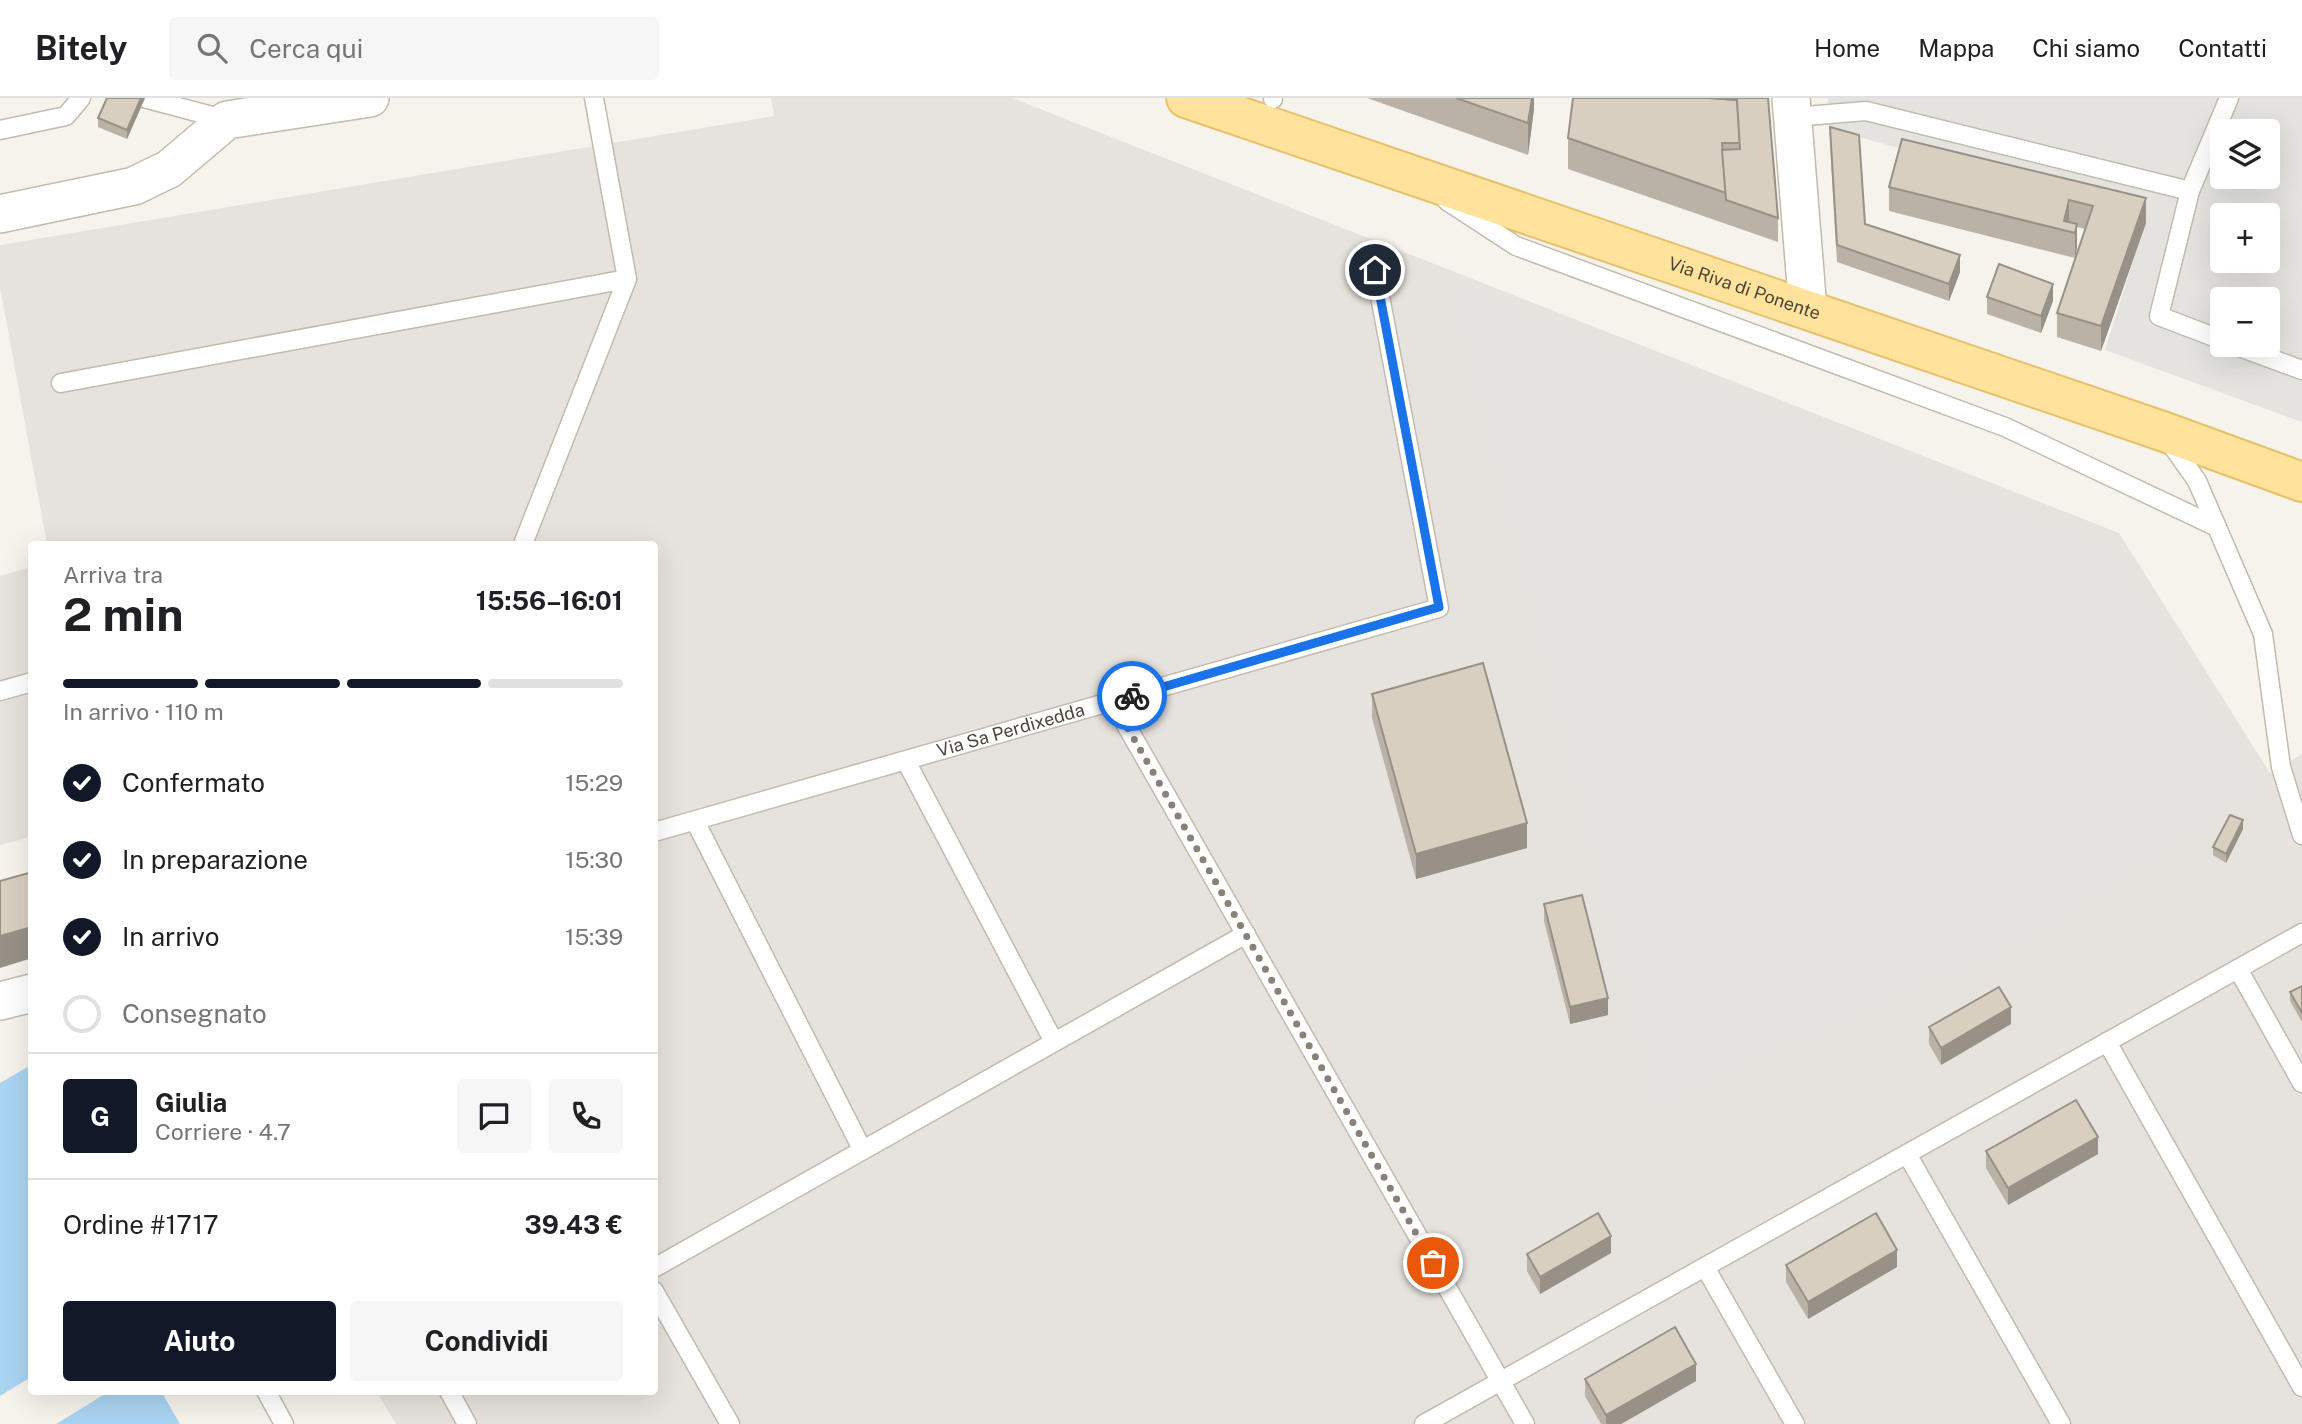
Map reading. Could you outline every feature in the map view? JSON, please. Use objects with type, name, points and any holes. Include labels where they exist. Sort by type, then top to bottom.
[{"type":"main road","name":"Via Riva di Ponente","points":[[1186,98],[1323,147],[2162,431],[2302,482]]},
{"type":"main road","points":[[1273,98],[1323,147]]},
{"type":"street","points":[[0,214],[134,186],[169,169],[227,120],[370,98]]},
{"type":"street","points":[[1792,107],[1808,310]]},
{"type":"street","points":[[0,1002],[28,994]]},
{"type":"lane","points":[[0,130],[66,116],[81,98]]},
{"type":"lane","points":[[144,98],[227,120]]},
{"type":"lane","points":[[524,541],[627,279],[594,98]]},
{"type":"lane","points":[[2210,336],[2159,317],[2190,191],[2229,98]]},
{"type":"lane","points":[[1792,107],[1866,111],[1884,106],[2190,191]]},
{"type":"lane","points":[[1400,171],[1516,246],[2005,427],[2217,527]]},
{"type":"lane","name":"Via Sa Perdixedda","points":[[658,831],[851,778],[1439,607],[1375,270]]},
{"type":"lane","points":[[61,383],[627,279]]},
{"type":"lane","points":[[2267,357],[2302,370]]},
{"type":"lane","points":[[2162,431],[2197,481],[2263,634],[2281,767],[2302,835]]},
{"type":"lane","points":[[0,691],[28,683]]},
{"type":"lane","points":[[1113,702],[1525,1424]]},
{"type":"lane","points":[[906,761],[1054,1042]]},
{"type":"lane","points":[[695,821],[862,1149]]},
{"type":"lane","points":[[1424,1424],[2302,933]]},
{"type":"lane","points":[[658,1266],[1246,934]]},
{"type":"lane","points":[[2238,969],[2302,1083]]},
{"type":"lane","points":[[2107,1042],[2302,1387]]},
{"type":"lane","points":[[1907,1154],[2061,1424]]},
{"type":"lane","points":[[1705,1267],[1795,1424]]},
{"type":"lane","points":[[658,1298],[730,1424]]},
{"type":"lane","points":[[268,1395],[285,1424]]},
{"type":"lane","points":[[451,1395],[467,1424]]},
{"type":"shaded area","points":[[771,98],[1012,98],[2119,533],[2270,773],[2302,754],[2302,1424],[396,1424],[378,1395],[658,1395],[658,541],[46,541],[0,287],[0,245],[774,116]]},
{"type":"shaded area","points":[[1828,98],[2302,98],[2302,422],[2105,350],[2147,217],[1830,129]]},
{"type":"shaded area","points":[[1445,276],[2115,548],[2265,786],[2040,936],[1654,1109]]},
{"type":"shaded area","points":[[28,568],[28,838],[0,845],[0,576]]},
{"type":"water","points":[[28,1067],[28,1379],[0,1396],[0,1083]]},
{"type":"water","points":[[103,1395],[163,1395],[180,1424],[56,1424]]},
{"type":"building","points":[[107,98],[141,98],[127,130],[98,118]]},
{"type":"building","points":[[1456,98],[1532,98],[1528,123]]},
{"type":"building","points":[[1573,98],[1737,100],[1740,143],[1722,143],[1726,193],[1568,138]]},
{"type":"building","points":[[1710,98],[1768,98],[1778,218],[1726,200],[1722,150],[1740,149],[1737,100]]},
{"type":"building","points":[[1830,127],[1859,135],[1865,224],[1960,255],[1949,284],[1837,245]]},
{"type":"building","points":[[1902,139],[2146,198],[2101,326],[2057,313],[2093,206],[2069,200],[2064,221],[2077,224],[2075,233],[1889,187]]},
{"type":"building","points":[[1999,264],[2053,284],[2041,316],[1987,297]]},
{"type":"building","points":[[1483,663],[1527,823],[1416,854],[1372,694]]},
{"type":"building","points":[[2230,815],[2243,820],[2226,854],[2213,847]]},
{"type":"building","points":[[28,873],[28,928],[0,936],[0,881]]},
{"type":"building","points":[[1582,895],[1608,998],[1570,1007],[1544,904]]},
{"type":"building","points":[[2302,986],[2302,1013],[2290,992]]},
{"type":"building","points":[[1999,987],[2011,1007],[1941,1048],[1929,1027]]},
{"type":"building","points":[[2076,1100],[2098,1137],[2008,1188],[1986,1151]]},
{"type":"building","points":[[1598,1213],[1611,1236],[1540,1277],[1527,1254]]},
{"type":"building","points":[[1876,1213],[1897,1250],[1808,1302],[1786,1265]]},
{"type":"building","points":[[1675,1327],[1696,1364],[1606,1415],[1585,1379]]},
{"type":"way so far","points":[[1132,696],[1113,702],[1433,1263]]},
{"type":"route","points":[[1132,696],[1439,607],[1375,270]]}]
